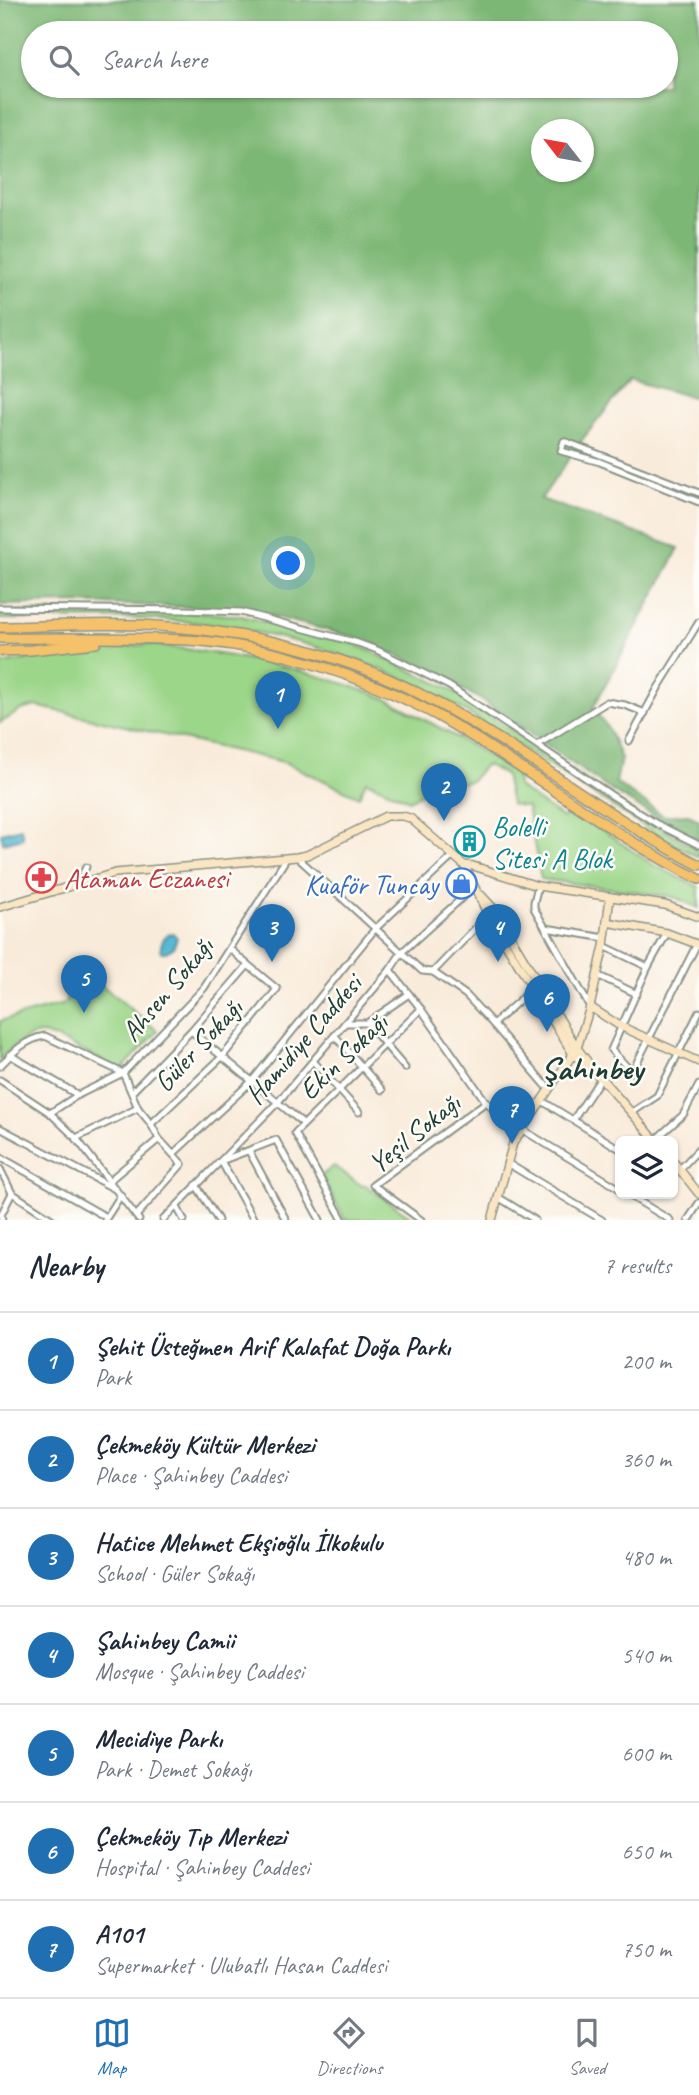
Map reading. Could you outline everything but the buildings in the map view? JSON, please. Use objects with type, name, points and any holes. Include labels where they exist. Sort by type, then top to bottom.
[{"type":"highway","points":[[0,627],[167,626],[275,642],[345,663],[403,686],[448,709],[638,831],[699,865]]},
{"type":"highway","points":[[0,638],[205,642],[264,652],[328,669],[385,691],[447,721],[641,846],[699,878]]},
{"type":"highway","points":[[0,651],[137,639]]},
{"type":"main road","points":[[0,907],[79,882],[128,871],[297,858],[386,816],[410,818],[464,865],[488,915],[575,1051],[651,1136]]},
{"type":"main road","points":[[464,865],[538,886],[665,905],[699,917]]},
{"type":"main road","points":[[474,887],[494,909],[575,1051]]},
{"type":"main road","points":[[492,1220],[513,1143],[575,1051],[590,1007],[604,942],[610,897]]},
{"type":"main road","points":[[607,922],[667,933],[698,944]]},
{"type":"main road","points":[[590,1007],[620,1026],[699,1062]]},
{"type":"main road","points":[[680,1169],[699,1194]]},
{"type":"street","points":[[699,493],[564,441],[561,451],[600,462],[699,502]]},
{"type":"street","points":[[0,608],[241,612],[358,643],[449,686],[657,824],[699,845]]},
{"type":"street","points":[[629,741],[699,622]]},
{"type":"street","points":[[537,744],[607,702],[625,705],[645,713]]},
{"type":"street","points":[[173,1154],[252,1081],[375,929],[453,856]]},
{"type":"street","points":[[297,858],[422,971],[433,972],[466,995],[549,1089]]},
{"type":"street","name":"Ahsen Sokağı","points":[[50,1113],[123,1073],[204,988],[286,859]]},
{"type":"street","points":[[79,882],[86,867]]},
{"type":"street","points":[[538,886],[534,908],[590,1007]]},
{"type":"street","name":"Hamidiye Caddesi","points":[[163,1220],[278,1102],[390,970],[402,952],[474,887]]},
{"type":"street","points":[[433,972],[488,915]]},
{"type":"street","points":[[546,928],[604,942],[648,967]]},
{"type":"street","points":[[667,933],[648,967],[611,1050],[632,1072],[698,944]]},
{"type":"street","points":[[132,1092],[191,1031],[248,965],[230,949]]},
{"type":"street","name":"Güler Sokağı","points":[[151,1124],[223,1056],[277,989],[248,965]]},
{"type":"street","points":[[390,970],[421,1009],[486,1102],[522,1132],[615,1186]]},
{"type":"street","points":[[597,975],[637,994]]},
{"type":"street","points":[[494,1024],[533,989]]},
{"type":"street","points":[[345,1023],[367,1023],[409,993]]},
{"type":"street","name":"Ekin Sokağı","points":[[343,1220],[295,1133],[421,1009]]},
{"type":"street","points":[[631,1113],[657,1096],[699,1012]]},
{"type":"street","points":[[367,1023],[405,1068]]},
{"type":"street","points":[[191,1031],[304,1124]]},
{"type":"street","points":[[0,1066],[32,1038],[45,1035],[123,1073],[138,1108],[159,1139],[182,1164],[138,1219],[76,1138],[50,1113],[0,1080]]},
{"type":"street","points":[[335,1036],[382,1090]]},
{"type":"street","points":[[10,1055],[78,1096]]},
{"type":"street","points":[[313,1061],[359,1112]]},
{"type":"street","points":[[573,1120],[601,1078]]},
{"type":"street","points":[[659,1136],[683,1115],[699,1085]]},
{"type":"street","points":[[542,1101],[615,1146]]},
{"type":"street","name":"Yeşil Sokağı","points":[[421,1220],[373,1185],[486,1102]]},
{"type":"street","points":[[76,1138],[138,1108]]},
{"type":"street","points":[[0,1129],[120,1193]]},
{"type":"street","points":[[110,1180],[159,1139]]},
{"type":"street","points":[[254,1220],[221,1161],[276,1140],[320,1220]]},
{"type":"street","points":[[680,1169],[699,1149]]},
{"type":"street","points":[[248,1151],[286,1220]]},
{"type":"street","points":[[0,1157],[106,1219],[120,1193]]},
{"type":"street","points":[[507,1163],[602,1220]]},
{"type":"street","points":[[0,1168],[12,1193],[53,1220]]},
{"type":"street","points":[[196,1185],[218,1220]]},
{"type":"street","points":[[2,1220],[1,1215],[12,1193]]},
{"type":"street","points":[[498,1198],[535,1220]]},
{"type":"street","points":[[635,1199],[670,1220]]},
{"type":"street","points":[[688,1220],[699,1203]]},
{"type":"street","points":[[177,1207],[184,1220]]},
{"type":"green space","points":[[0,0],[699,0],[699,399],[630,380],[585,436],[541,499],[679,548],[593,708],[608,728],[621,758],[616,783],[664,816],[686,814],[699,820],[699,840],[612,791],[477,697],[401,657],[354,637],[244,609],[73,603],[0,605]]},
{"type":"green space","points":[[151,611],[241,616],[355,644],[448,688],[641,817],[699,850],[699,857],[656,834],[571,780],[574,774],[570,772],[566,776],[462,710],[397,676],[330,651],[283,638],[213,625],[134,619],[0,619],[0,612]]},
{"type":"green space","points":[[146,644],[233,656],[289,668],[346,684],[389,700],[464,741],[517,775],[518,787],[563,818],[571,809],[655,866],[699,887],[699,908],[674,897],[541,879],[527,807],[511,804],[505,775],[487,765],[471,781],[434,787],[409,800],[366,781],[359,797],[284,762],[36,706],[21,710],[0,723],[0,664],[86,649],[114,649]]},
{"type":"green space","points":[[83,970],[158,1031],[121,1070],[67,1043],[41,1034],[18,1043],[0,1060],[0,1021],[64,1004]]},
{"type":"green space","points":[[334,1166],[414,1219],[345,1220],[321,1176]]},
{"type":"water","points":[[21,828],[23,838],[3,843],[1,833]]},
{"type":"water","points":[[173,933],[177,938],[173,948],[161,952],[163,940]]},
{"type":"place","name":"Şehit Üsteğmen Arif Kalafat Doğa Parkı","points":[[278,729]]},
{"type":"place","name":"Çekmeköy Kültür Merkezi","points":[[444,821]]},
{"type":"place","name":"Bolelli Sitesi A Blok","points":[[469,842]]},
{"type":"place","name":"Ataman Eczanesi","points":[[41,878]]},
{"type":"place","name":"Kuaför Tuncay","points":[[461,884]]},
{"type":"place","name":"Hatice Mehmet Ekşioğlu İlkokulu","points":[[272,962]]},
{"type":"place","name":"Şahinbey Camii","points":[[498,962]]},
{"type":"place","name":"Mecidiye Parkı","points":[[84,1013]]},
{"type":"place","name":"Çekmeköy Tıp Merkezi","points":[[547,1032]]},
{"type":"place","name":"A101","points":[[512,1144]]},
{"type":"district","name":"Şahinbey","points":[[592,1068]]}]
